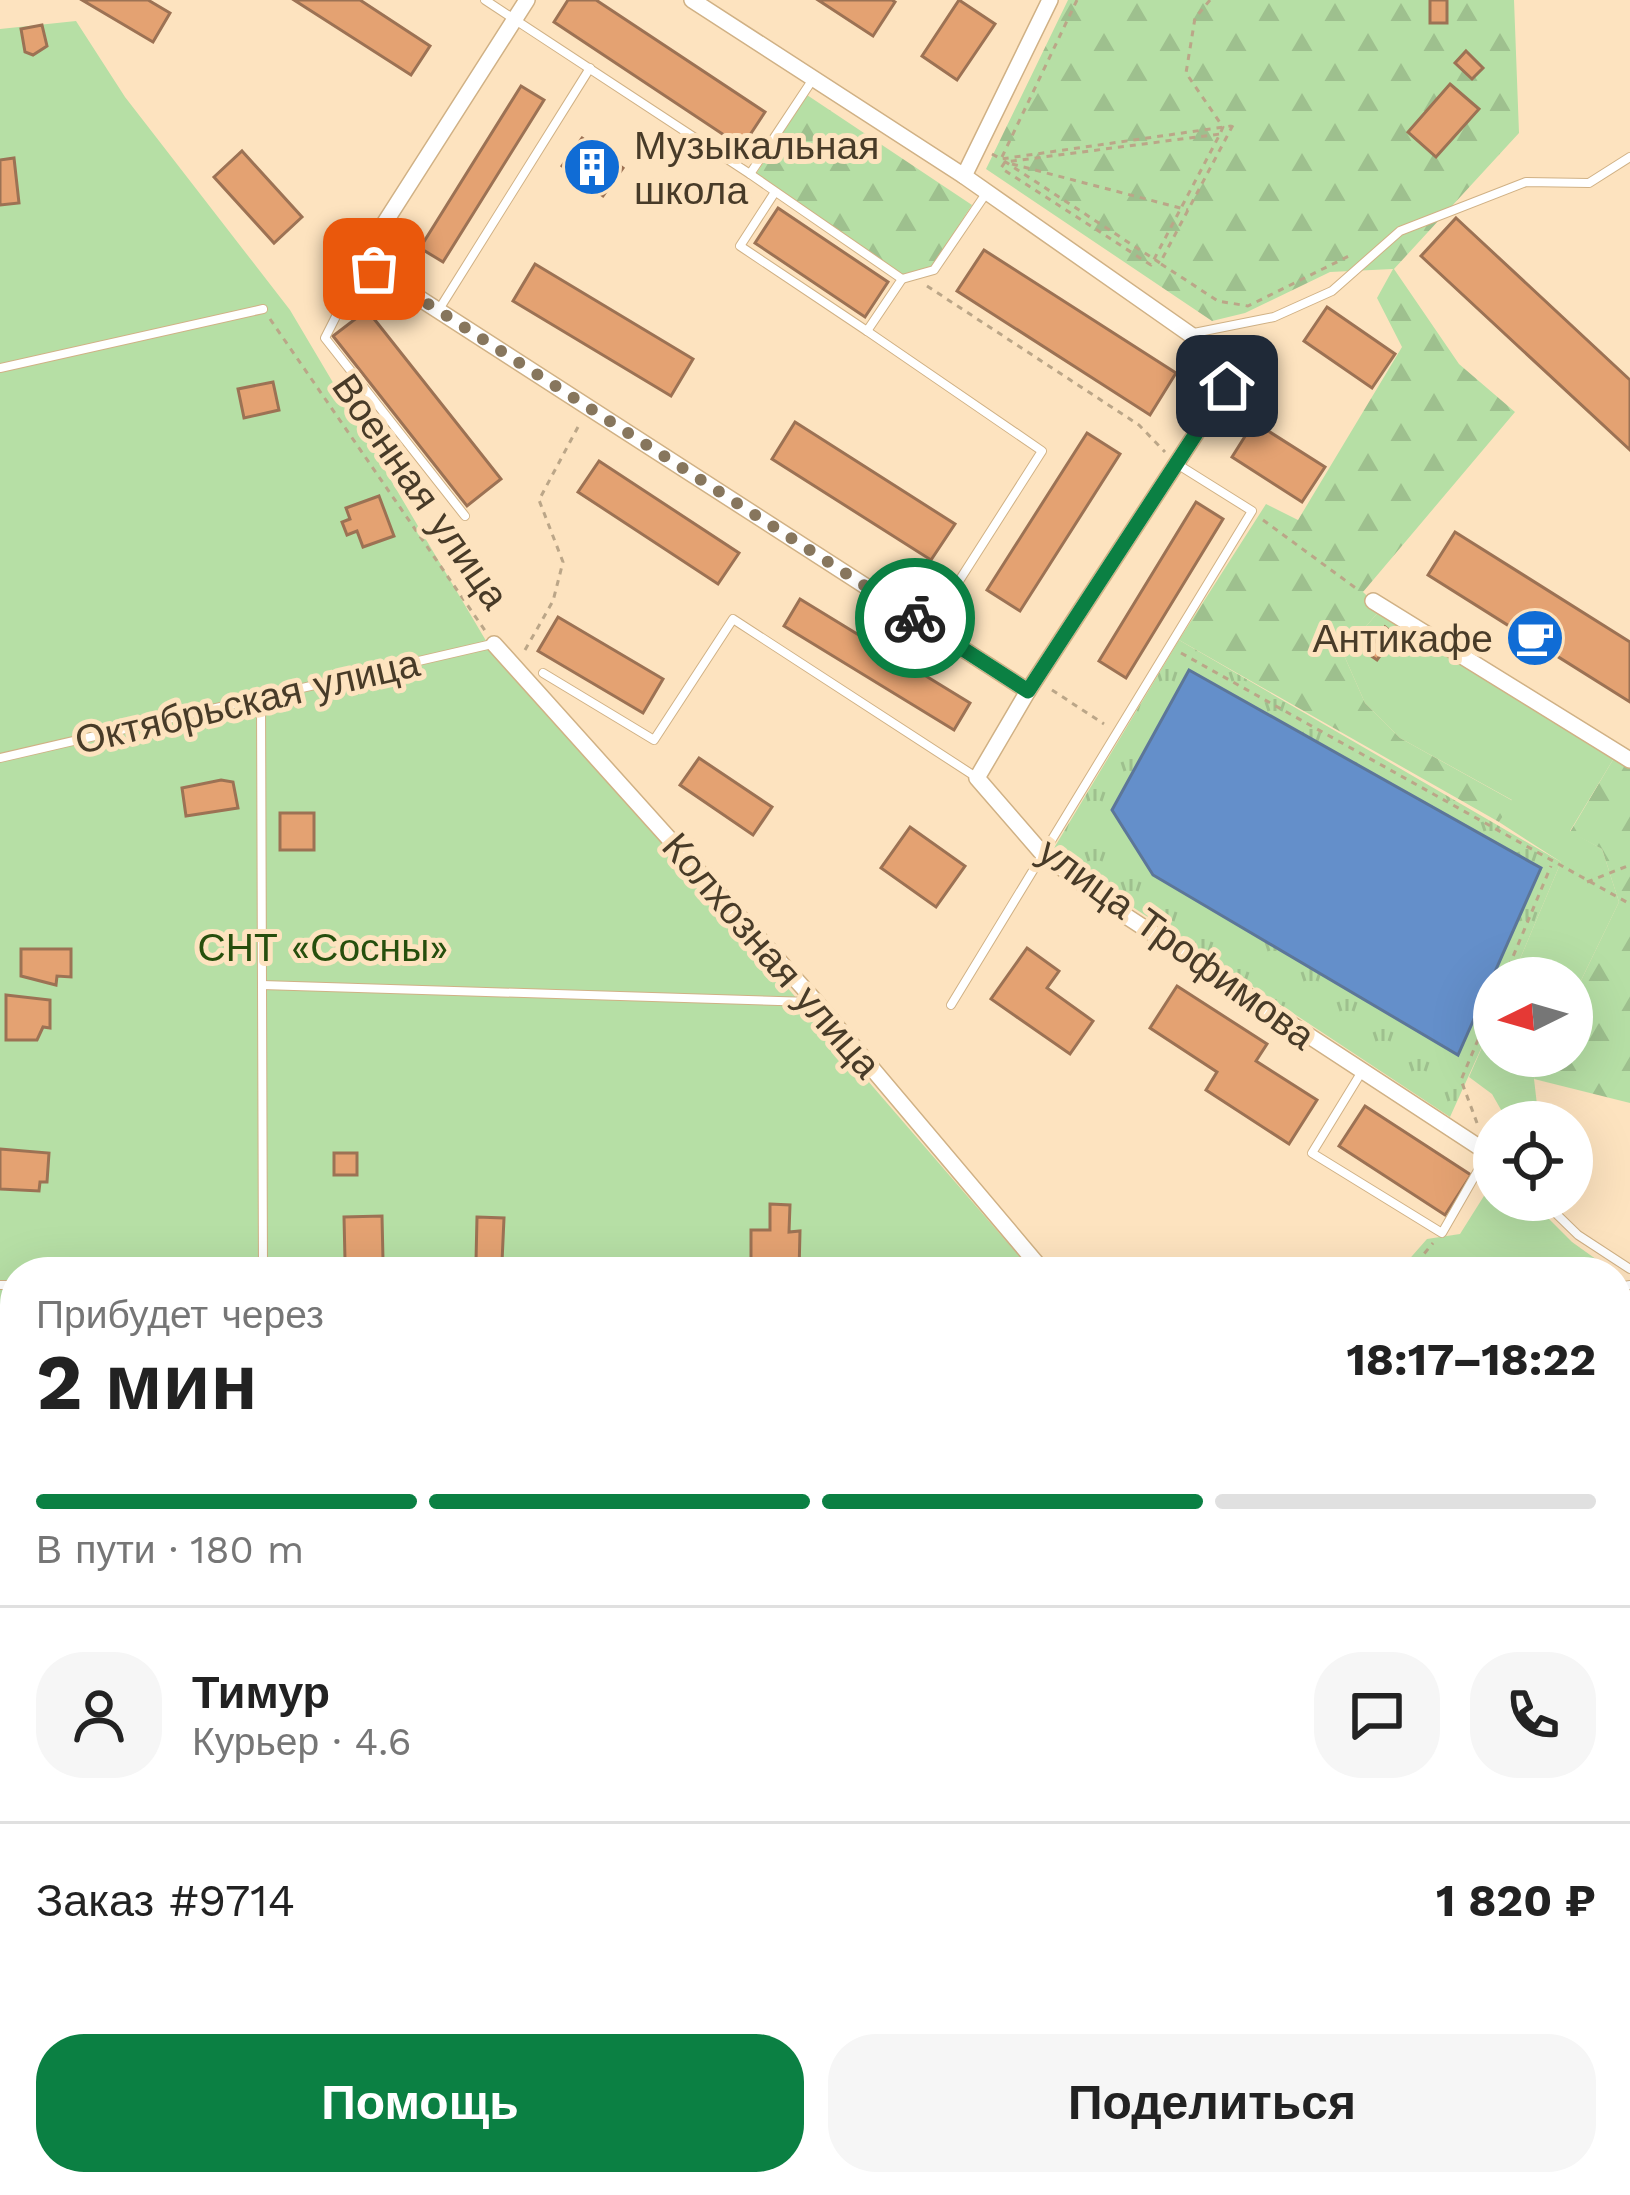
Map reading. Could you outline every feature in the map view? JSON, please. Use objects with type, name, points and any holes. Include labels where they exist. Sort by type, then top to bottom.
[{"type":"street","points":[[527,0],[370,248],[374,269],[1028,691]]},
{"type":"street","points":[[692,0],[964,176],[1194,333],[1216,349],[1227,370],[1227,386],[1028,691],[977,778]]},
{"type":"street","points":[[964,176],[1050,0]]},
{"type":"street","points":[[1373,601],[1630,760]]},
{"type":"street","name":"Колхозная улица","points":[[494,644],[816,1002],[1031,1257]]},
{"type":"street","name":"улица Трофимова","points":[[977,778],[1042,853],[1182,956],[1473,1143]]},
{"type":"lane","points":[[485,0],[902,279],[916,279],[934,270],[987,192]]},
{"type":"lane","points":[[438,311],[590,68]]},
{"type":"lane","points":[[750,174],[814,78]]},
{"type":"lane","points":[[1194,333],[1274,317],[1332,291],[1400,231],[1526,182],[1588,183],[1630,157]]},
{"type":"lane","points":[[776,192],[740,246],[1042,451],[929,628]]},
{"type":"lane","points":[[370,248],[325,338],[465,516]]},
{"type":"lane","points":[[867,331],[902,279]]},
{"type":"lane","points":[[0,368],[263,309]]},
{"type":"lane","points":[[951,1005],[1252,512],[1176,463]]},
{"type":"lane","points":[[543,673],[653,740],[733,619],[977,778]]},
{"type":"lane","name":"Октябрьская улица","points":[[0,758],[494,644]]},
{"type":"lane","points":[[261,700],[263,1257]]},
{"type":"lane","points":[[262,985],[816,1002]]},
{"type":"lane","points":[[1362,1072],[1312,1153],[1442,1233],[1473,1183]]},
{"type":"lane","points":[[1564,1221],[1612,1257]]},
{"type":"path","points":[[1002,160],[1077,0]]},
{"type":"path","points":[[1210,0],[1195,18],[1186,74],[1223,127]]},
{"type":"path","points":[[1002,160],[1233,125],[1157,261]]},
{"type":"path","points":[[1157,261],[1223,127]]},
{"type":"path","points":[[1002,160],[1220,134]]},
{"type":"path","points":[[979,146],[1218,301],[1248,306],[1362,250]]},
{"type":"path","points":[[1002,160],[1188,210]]},
{"type":"path","points":[[916,279],[1138,425],[1176,463]]},
{"type":"path","name":"Военная улица","points":[[263,309],[494,644]]},
{"type":"path","points":[[543,673],[523,653],[553,602],[563,562],[539,500],[588,408]]},
{"type":"path","points":[[1252,512],[1373,601]]},
{"type":"path","points":[[1170,647],[1630,904]]},
{"type":"path","points":[[1028,691],[1042,683],[1115,732]]},
{"type":"path","points":[[1513,957],[1552,864]]},
{"type":"path","points":[[1587,882],[1630,865]]},
{"type":"path","points":[[1473,1052],[1461,1080],[1473,1110]]},
{"type":"path","points":[[1422,1257],[1442,1233]]},
{"type":"green space","points":[[1068,0],[1514,0],[1519,133],[1394,269],[1459,364],[1515,412],[1363,592],[1381,609],[1343,653],[1365,703],[1400,738],[1513,801],[1499,822],[1179,640],[1266,504],[1298,520],[1402,347],[1377,298],[1393,269],[1330,272],[1245,313],[1212,321],[986,169]]},
{"type":"green space","name":"СНТ «Сосны»","points":[[76,21],[125,97],[290,310],[498,661],[614,787],[1020,1257],[0,1257],[0,29]]},
{"type":"green space","points":[[807,95],[972,205],[931,268],[903,276],[756,174]]},
{"type":"green space","points":[[1381,609],[1614,758],[1570,831],[1602,849],[1619,902],[1592,957],[1521,957],[1561,862],[1499,822],[1512,800],[1400,738],[1365,703],[1343,653]]},
{"type":"green space","points":[[1179,640],[1561,862],[1521,957],[1473,957],[1473,1066],[1450,1117],[1051,853]]},
{"type":"green space","points":[[1614,758],[1630,768],[1630,1103],[1534,1079],[1593,1077],[1592,957],[1619,902],[1602,849],[1570,832]]},
{"type":"green space","points":[[1473,1068],[1473,1077],[1535,1077],[1537,1101],[1496,1101],[1469,1077]]},
{"type":"green space","points":[[1473,1213],[1473,1221],[1551,1221],[1593,1257],[1411,1257],[1427,1239],[1460,1234]]},
{"type":"water","points":[[1189,670],[1541,868],[1501,957],[1473,957],[1473,1021],[1458,1055],[1153,875],[1112,810]]},
{"type":"building","points":[[82,0],[148,0],[170,13],[153,42]]},
{"type":"building","points":[[294,0],[360,0],[430,46],[411,75]]},
{"type":"building","points":[[568,0],[596,0],[765,112],[742,147],[554,22]]},
{"type":"building","points":[[818,0],[892,0],[895,2],[873,36]]},
{"type":"building","points":[[959,0],[995,24],[957,80],[922,56]]},
{"type":"building","points":[[1430,0],[1447,0],[1447,23],[1430,23]]},
{"type":"building","points":[[42,25],[47,46],[33,55],[25,52],[21,29]]},
{"type":"building","points":[[1466,51],[1483,68],[1472,79],[1455,63]]},
{"type":"building","points":[[1450,84],[1479,109],[1436,157],[1408,132]]},
{"type":"building","points":[[521,86],[544,100],[443,262],[420,248]]},
{"type":"building","name":"Музыкальная школа","points":[[582,138],[623,168],[603,196],[562,166]]},
{"type":"building","points":[[242,151],[302,217],[274,243],[214,177]]},
{"type":"building","points":[[14,158],[19,203],[0,205],[0,160]]},
{"type":"building","points":[[778,208],[888,282],[865,317],[755,243]]},
{"type":"building","points":[[1456,218],[1630,380],[1630,450],[1421,256]]},
{"type":"building","points":[[984,250],[1176,373],[1150,415],[957,291]]},
{"type":"building","points":[[535,264],[693,359],[671,396],[513,301]]},
{"type":"building","points":[[1327,307],[1395,354],[1372,388],[1304,341]]},
{"type":"building","points":[[367,310],[501,479],[467,506],[333,336]]},
{"type":"building","points":[[273,382],[279,410],[244,418],[238,389]]},
{"type":"building","points":[[795,422],[955,524],[931,560],[772,459]]},
{"type":"building","points":[[1254,422],[1325,467],[1302,502],[1232,457]]},
{"type":"building","points":[[1087,433],[1120,454],[1020,611],[987,590]]},
{"type":"building","points":[[599,461],[739,553],[718,584],[578,492]]},
{"type":"building","points":[[379,496],[394,536],[363,547],[357,531],[347,535],[342,522],[350,519],[346,508]]},
{"type":"building","points":[[1196,502],[1223,519],[1126,678],[1099,661]]},
{"type":"building","points":[[1455,532],[1630,642],[1630,702],[1428,575]]},
{"type":"building","points":[[800,599],[970,703],[954,730],[784,626]]},
{"type":"building","points":[[558,617],[663,679],[643,713],[538,651]]},
{"type":"building","points":[[1385,627],[1395,635],[1377,660],[1367,653]]},
{"type":"building","points":[[699,758],[772,807],[753,835],[680,785]]},
{"type":"building","points":[[233,782],[238,808],[186,816],[182,788]]},
{"type":"building","points":[[280,813],[314,813],[314,850],[280,850]]},
{"type":"building","points":[[910,827],[965,866],[936,907],[881,868]]},
{"type":"building","points":[[1027,948],[1059,971],[1047,988],[1093,1021],[1070,1054],[991,999]]},
{"type":"building","points":[[21,949],[71,949],[71,977],[57,976],[56,985],[21,976]]},
{"type":"building","points":[[1177,986],[1267,1044],[1256,1061],[1317,1100],[1289,1144],[1206,1090],[1217,1072],[1150,1028]]},
{"type":"building","points":[[6,995],[50,1000],[50,1028],[43,1027],[37,1040],[6,1040]]},
{"type":"building","points":[[1365,1106],[1471,1175],[1445,1215],[1339,1146]]},
{"type":"building","points":[[0,1149],[49,1153],[47,1182],[40,1182],[39,1191],[0,1189]]},
{"type":"building","points":[[334,1153],[357,1153],[357,1175],[334,1175]]},
{"type":"building","points":[[770,1204],[790,1205],[789,1232],[800,1231],[799,1257],[751,1257],[751,1230],[770,1230]]},
{"type":"building","points":[[382,1216],[383,1257],[345,1257],[344,1217]]},
{"type":"building","points":[[477,1217],[504,1218],[502,1257],[476,1257]]},
{"type":"way so far","points":[[374,269],[915,618]]},
{"type":"place","name":"Музыкальная школа","points":[[592,167]]},
{"type":"place","name":"Антикафе","points":[[1535,638]]},
{"type":"route","points":[[915,618],[1028,691],[1227,386]]}]
